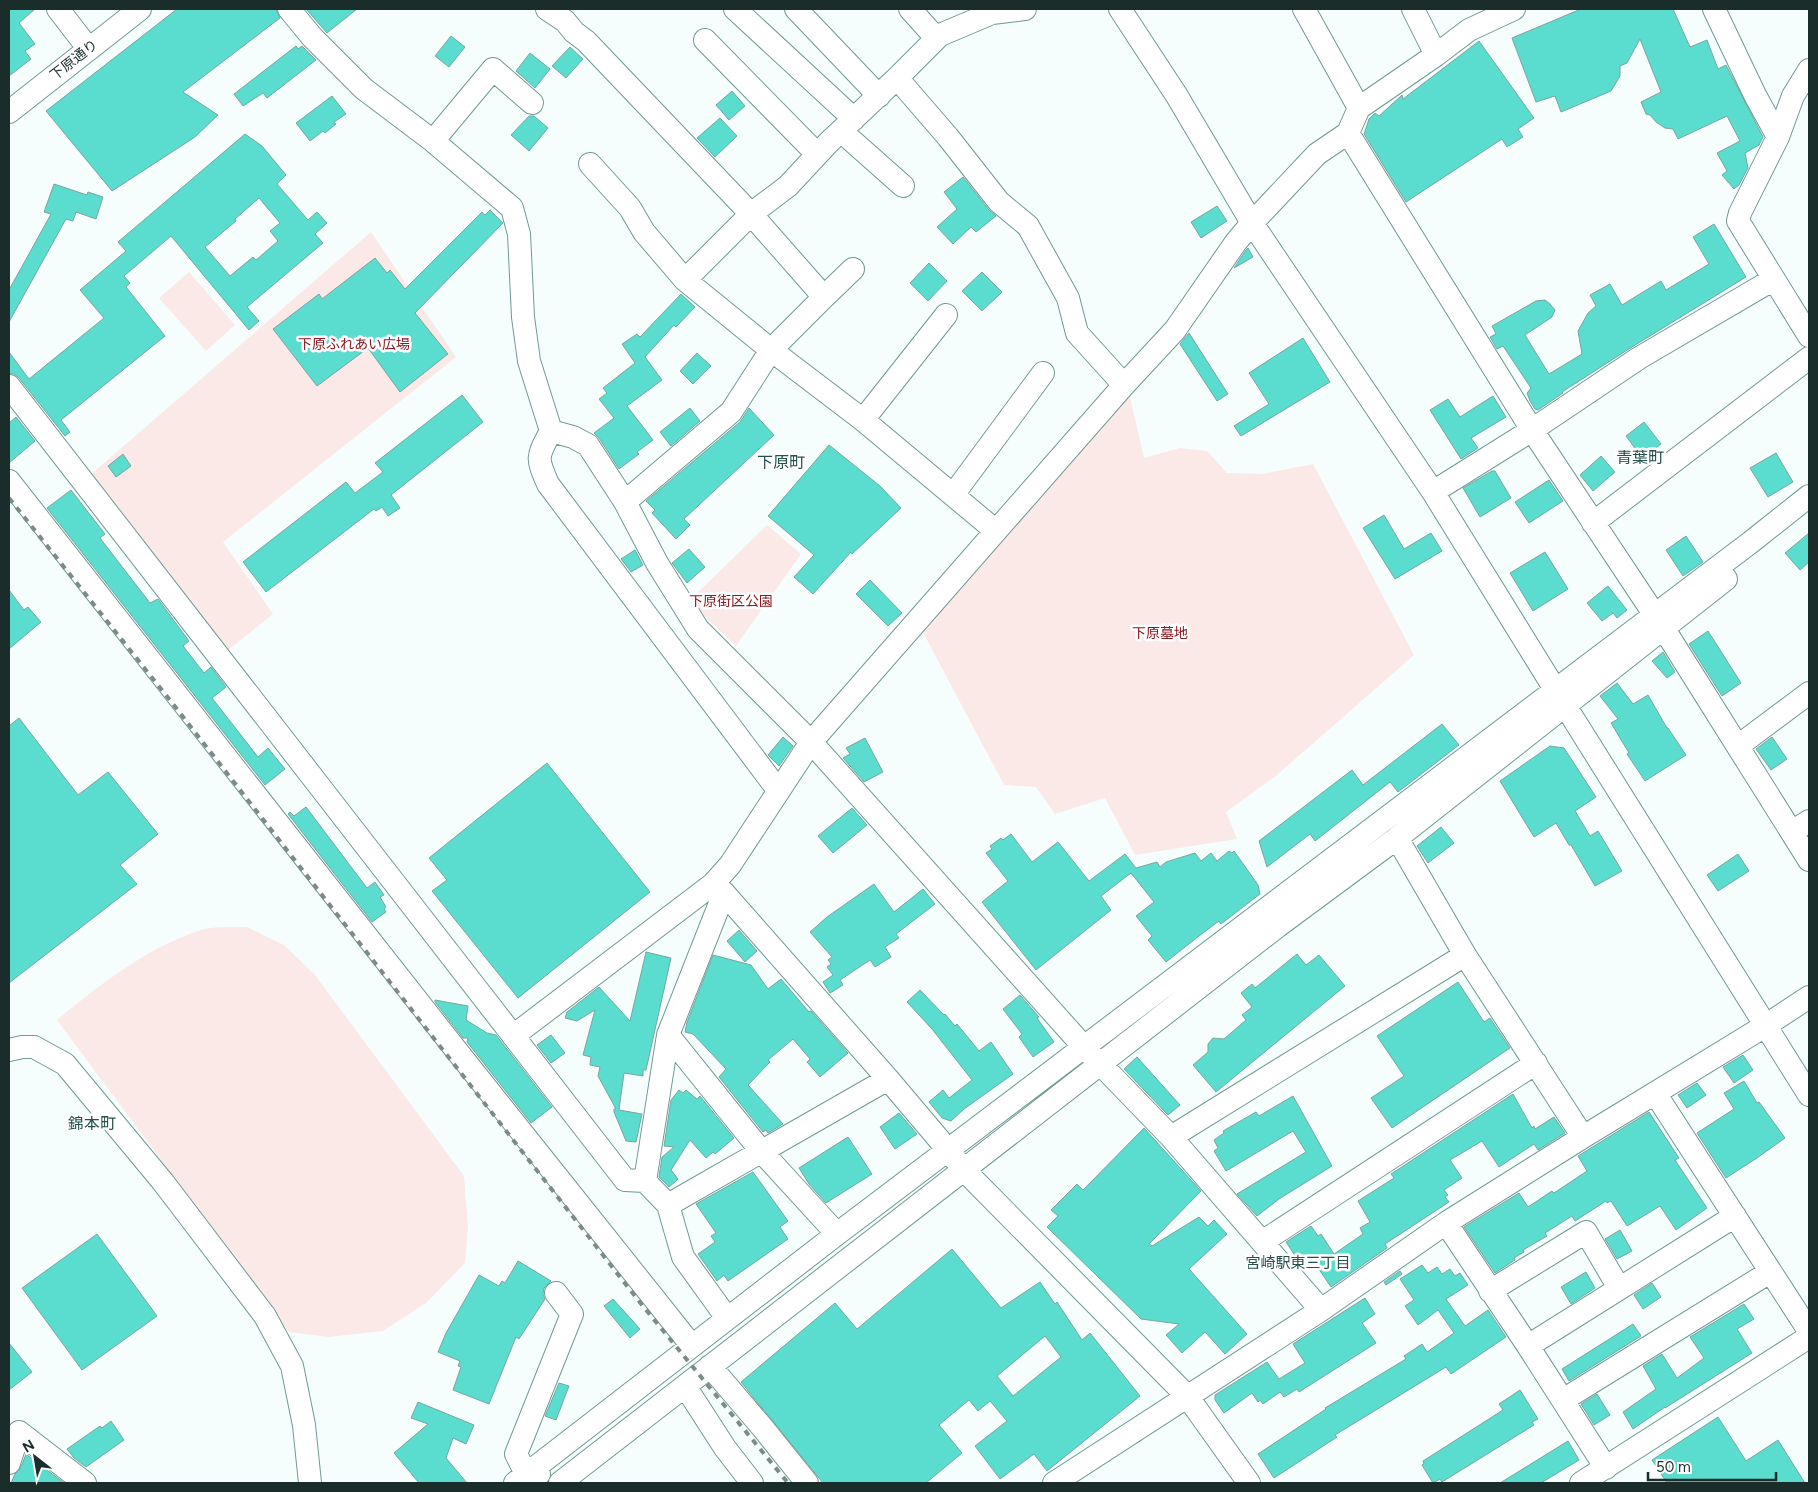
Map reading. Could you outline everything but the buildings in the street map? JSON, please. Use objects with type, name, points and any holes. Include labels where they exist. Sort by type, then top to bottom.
[{"type":"street","points":[[58,9],[88,48]]},
{"type":"street","name":"下原通り","points":[[9,112],[140,9]]},
{"type":"street","points":[[288,9],[312,37],[364,90],[433,141],[512,208],[519,234],[522,317],[529,361],[550,431],[538,462],[548,484],[778,790]]},
{"type":"street","points":[[547,9],[565,21],[574,32],[586,41],[751,214],[824,297]]},
{"type":"street","points":[[735,9],[903,186]]},
{"type":"street","points":[[796,9],[879,96]]},
{"type":"street","points":[[910,9],[936,38]]},
{"type":"street","points":[[684,280],[751,214],[788,186],[817,154],[879,96],[936,38],[992,13],[1015,9]]},
{"type":"street","points":[[1120,9],[1177,96],[1252,223],[1433,492],[1560,699],[1809,1095]]},
{"type":"street","points":[[1304,9],[1359,108]]},
{"type":"street","points":[[1412,9],[1436,55]]},
{"type":"street","points":[[645,1181],[668,1035],[719,889],[730,865],[811,742],[1124,385],[1175,330],[1236,242],[1252,223],[1317,154],[1348,133],[1359,108],[1469,30],[1514,9]]},
{"type":"street","points":[[1714,9],[1755,95],[1778,137]]},
{"type":"street","points":[[705,40],[817,154]]},
{"type":"street","points":[[433,141],[493,70],[532,103]]},
{"type":"street","points":[[1809,70],[1801,101],[1778,137],[1740,213],[1738,221],[1809,336]]},
{"type":"street","points":[[897,78],[948,137],[999,202],[1028,226],[1068,298],[1076,333],[1124,385]]},
{"type":"street","points":[[1348,133],[1532,430],[1659,622],[1738,746],[1801,827],[1809,860]]},
{"type":"street","points":[[590,164],[630,208],[644,232],[684,280],[771,350],[863,420],[996,531]]},
{"type":"street","points":[[625,502],[731,412],[771,350],[853,269]]},
{"type":"street","points":[[1433,492],[1532,430],[1639,358],[1774,279]]},
{"type":"street","points":[[863,420],[946,315]]},
{"type":"street","points":[[1593,523],[1809,358]]},
{"type":"street","points":[[953,495],[1043,373]]},
{"type":"street","points":[[9,386],[625,1180],[645,1181],[668,1205],[683,1257],[727,1318]]},
{"type":"street","points":[[550,431],[573,437],[588,445],[625,502],[657,563],[698,628],[811,742],[1092,1055],[1171,1137],[1321,1310]]},
{"type":"street","points":[[9,481],[453,1046],[692,1346]]},
{"type":"street","points":[[1659,622],[1809,496]]},
{"type":"street","points":[[521,1479],[572,1479],[710,1366],[963,1169],[1092,1055],[1659,622],[1809,513]]},
{"type":"street","points":[[1738,746],[1809,693]]},
{"type":"street","points":[[521,1479],[727,1318],[948,1150],[1092,1055],[1278,926],[1397,838],[1560,699]]},
{"type":"street","points":[[1397,838],[1465,955],[1583,1137]]},
{"type":"street","points":[[513,1036],[719,889]]},
{"type":"street","points":[[719,889],[888,1079],[963,1169],[1186,1396],[1249,1483]]},
{"type":"street","points":[[1171,1137],[1465,955]]},
{"type":"street","points":[[1054,1483],[1321,1310],[1446,1223],[1809,997]]},
{"type":"street","points":[[668,1035],[762,1152],[837,1234]]},
{"type":"street","points":[[9,1050],[34,1047],[65,1064],[163,1182],[265,1316],[292,1366],[304,1425],[310,1483]]},
{"type":"street","points":[[1262,1242],[1536,1062]]},
{"type":"street","points":[[668,1205],[888,1079]]},
{"type":"street","points":[[1655,1093],[1809,1331]]},
{"type":"street","points":[[1528,1346],[1735,1216]]},
{"type":"street","points":[[1446,1223],[1606,1468]]},
{"type":"street","points":[[1490,1291],[1586,1232],[1619,1288]]},
{"type":"street","points":[[1563,1400],[1770,1272]]},
{"type":"street","points":[[521,1479],[516,1454],[572,1314],[556,1294]]},
{"type":"street","points":[[1581,1483],[1809,1337]]},
{"type":"street","points":[[710,1366],[762,1426],[807,1483]]},
{"type":"street","points":[[685,1386],[725,1448],[752,1483]]},
{"type":"street","points":[[9,1463],[19,1432],[84,1483]]},
{"type":"green space","name":"下原ふれあい広場","points":[[371,232],[456,357],[223,542],[273,614],[227,651],[89,476]]},
{"type":"green space","points":[[189,272],[235,325],[206,351],[159,298]]},
{"type":"green space","name":"下原墓地","points":[[1127,384],[1144,458],[1180,448],[1207,451],[1227,473],[1263,474],[1313,464],[1414,655],[1277,775],[1226,812],[1237,839],[1135,855],[1105,798],[1055,814],[1036,787],[1004,785],[918,623]]},
{"type":"green space","name":"下原街区公園","points":[[767,525],[801,554],[736,646],[698,610],[691,599]]},
{"type":"green space","points":[[247,927],[284,945],[315,975],[464,1176],[468,1226],[465,1263],[426,1303],[383,1331],[328,1337],[289,1332],[57,1020],[107,980],[161,947],[201,930]]},
{"type":"railway","points":[[9,498],[173,704],[638,1300],[788,1483]]},
{"type":"district","name":"青葉町","points":[[1640,457]]},
{"type":"district","name":"下原町","points":[[781,462]]},
{"type":"district","name":"錦本町","points":[[92,1123]]},
{"type":"district","name":"宮崎駅東三丁目","points":[[1298,1263]]}]
